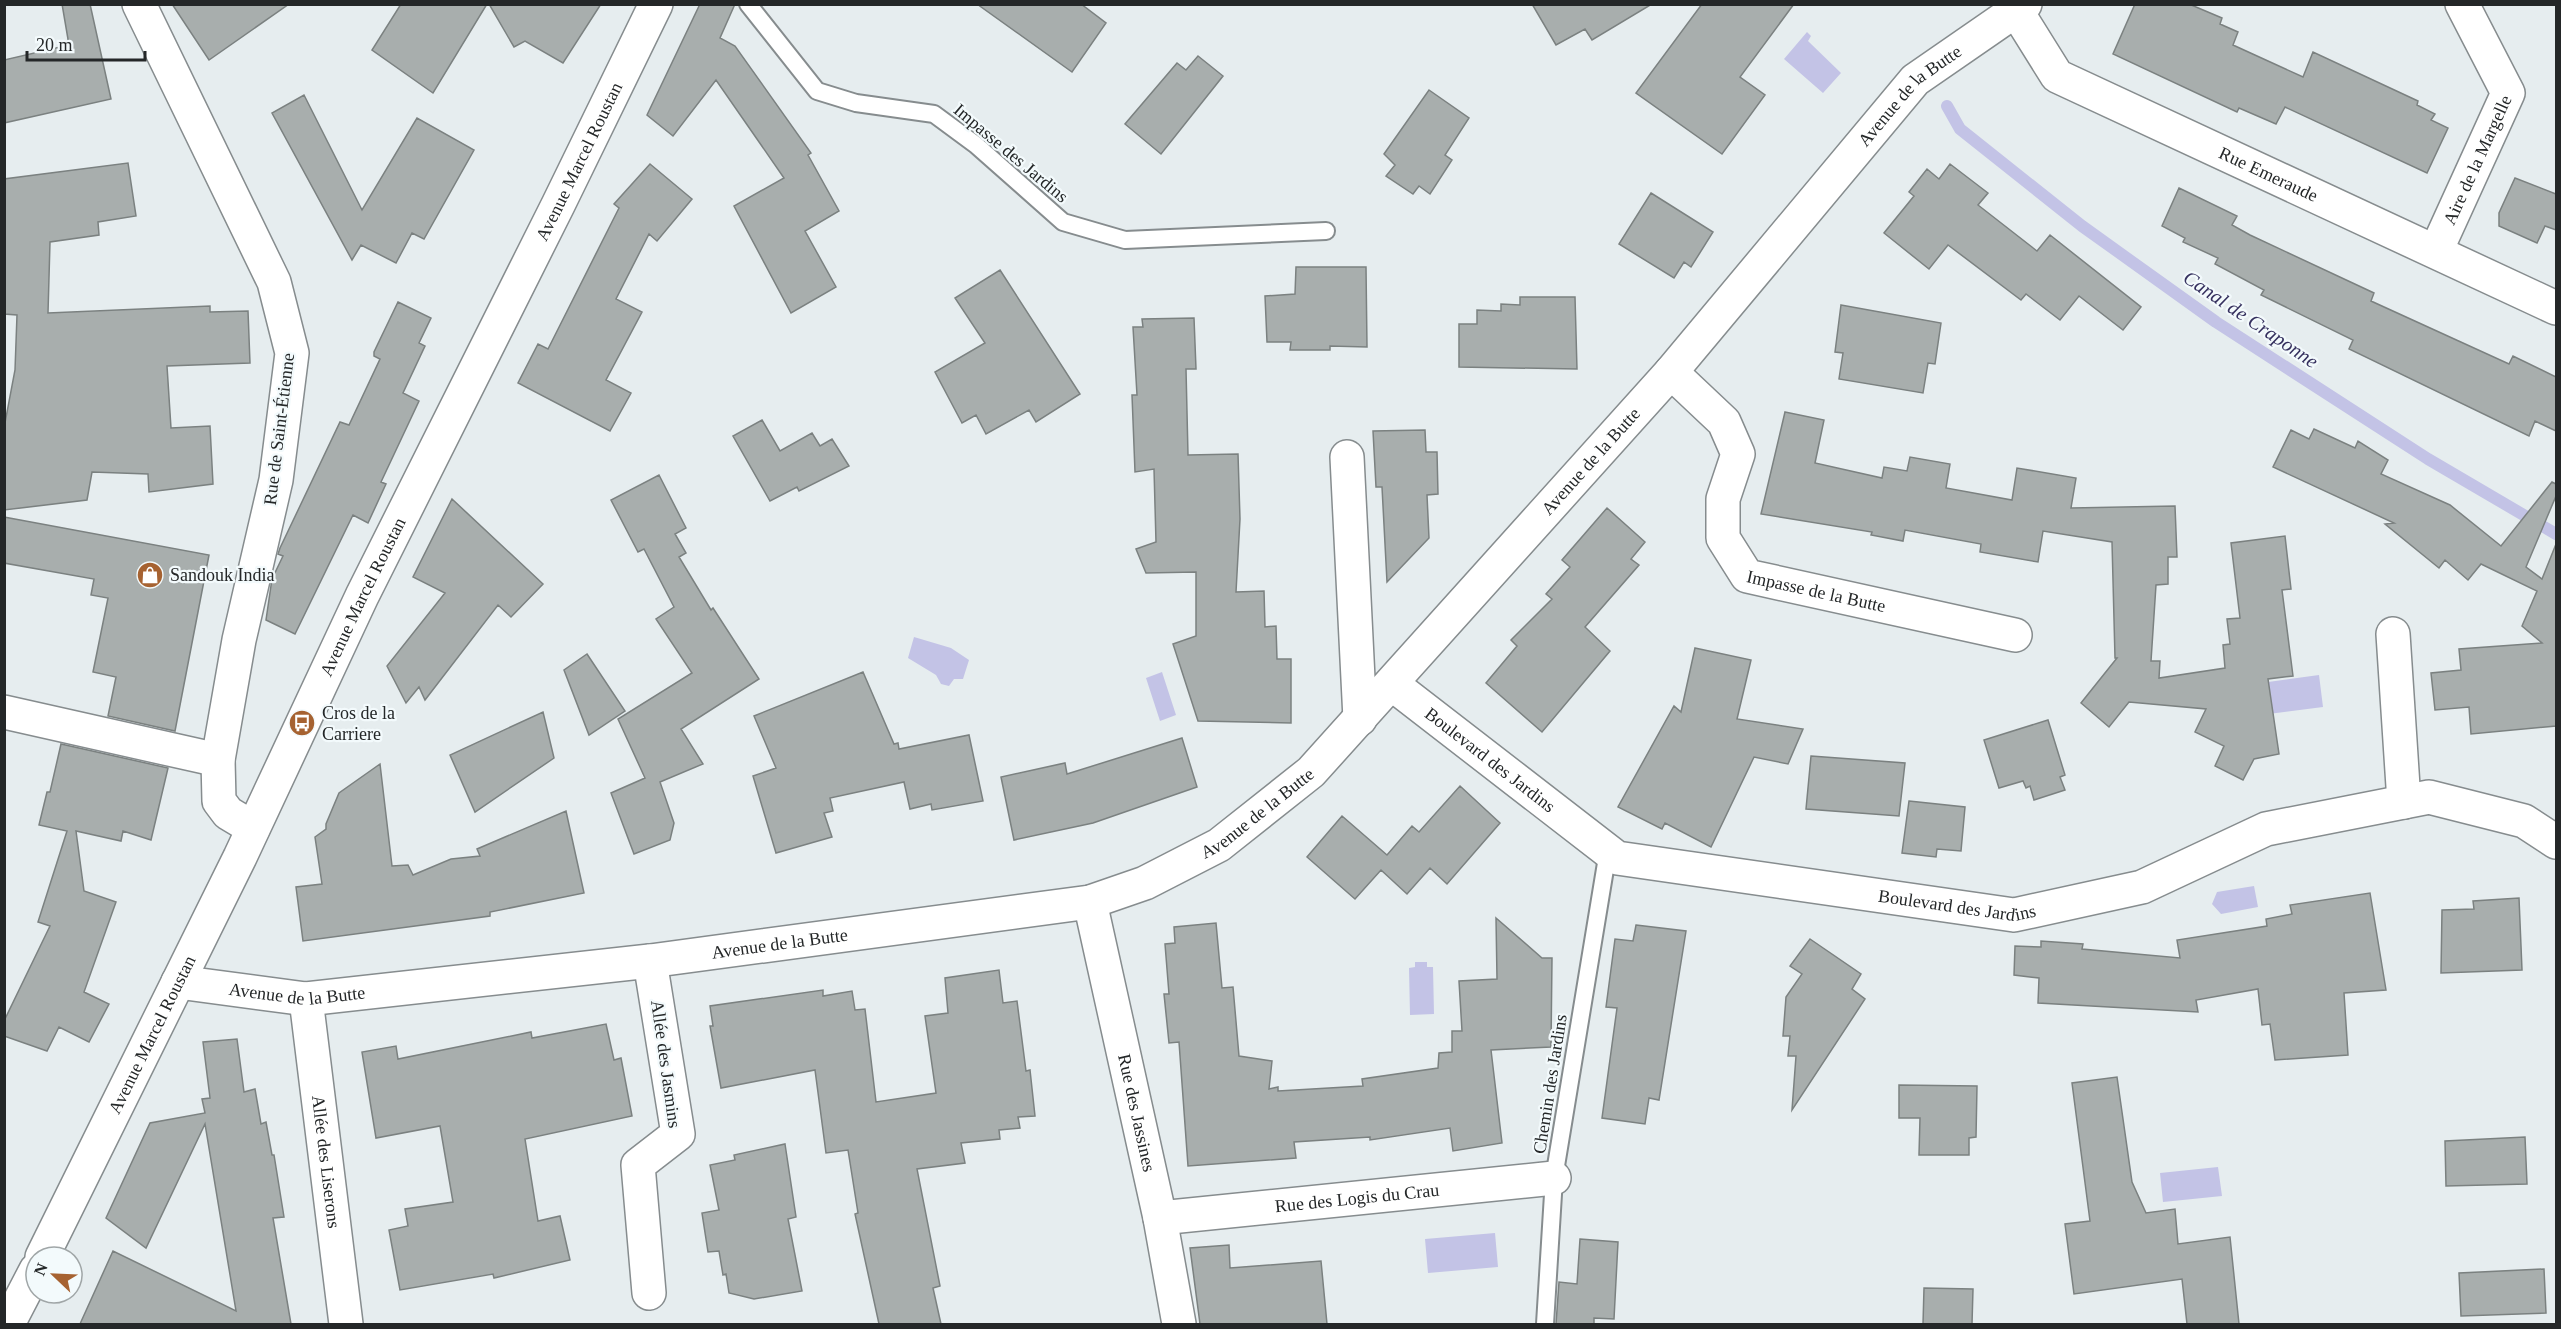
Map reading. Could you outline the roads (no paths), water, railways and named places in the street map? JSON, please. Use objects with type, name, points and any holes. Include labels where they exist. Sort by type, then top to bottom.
[{"type":"street","name":"Rue de Saint-Étienne","points":[[140,4],[274,282],[292,353],[276,480],[239,640],[218,760],[219,801],[228,813],[253,828]]},
{"type":"street","name":"Avenue Marcel Roustan","points":[[48,1245],[253,828],[362,596],[558,206],[656,4]]},
{"type":"street","name":"Aire de la Margelle","points":[[2436,251],[2508,93],[2462,4]]},
{"type":"street","name":"Rue Emeraude","points":[[2017,6],[2057,76],[2556,308]]},
{"type":"street","name":"Avenue de la Butte","points":[[178,982],[306,999],[650,961],[1090,902],[1145,883],[1219,845],[1311,772],[1392,684],[1671,372],[1915,80],[2017,6]]},
{"type":"street","name":"Impasse de la Butte","points":[[1671,372],[1724,422],[1738,454],[1723,499],[1723,538],[1747,576],[2015,634]]},
{"type":"street","points":[[1347,457],[1360,719]]},
{"type":"street","points":[[2393,634],[2404,802]]},
{"type":"street","name":"Boulevard des Jardins","points":[[1392,684],[1617,858],[2014,915],[2142,886],[2266,828],[2428,797],[2524,821],[2556,842]]},
{"type":"street","points":[[4,712],[218,760]]},
{"type":"street","name":"Rue des Jassines","points":[[1090,902],[1160,1218],[1179,1324]]},
{"type":"street","name":"Allée des Jasmins","points":[[649,1293],[638,1165],[678,1134],[650,961]]},
{"type":"street","name":"Allée des Liserons","points":[[306,999],[346,1324]]},
{"type":"street","name":"Rue des Logis du Crau","points":[[1160,1218],[1554,1179]]},
{"type":"street","points":[[8,1324],[24,1293]]},
{"type":"lane","name":"Impasse des Jardins","points":[[748,4],[817,91],[856,103],[934,114],[976,145],[1064,222],[1125,240],[1326,231]]},
{"type":"lane","name":"Chemin des Jardins","points":[[1545,1324],[1554,1179],[1608,851]]},
{"type":"water","points":[[1807,32],[1811,36],[1808,41],[1841,73],[1823,93],[1784,59]]},
{"type":"water","points":[[914,637],[951,648],[969,660],[963,679],[954,679],[949,686],[941,684],[936,675],[908,658]]},
{"type":"water","points":[[1162,672],[1176,715],[1160,721],[1146,678]]},
{"type":"water","points":[[2319,675],[2323,707],[2253,716],[2261,683]]},
{"type":"water","points":[[2254,886],[2258,907],[2221,914],[2212,904],[2217,892]]},
{"type":"water","points":[[1415,962],[1427,962],[1427,967],[1433,967],[1434,1014],[1410,1015],[1409,968],[1415,967]]},
{"type":"water","points":[[2218,1167],[2222,1196],[2163,1202],[2160,1173]]},
{"type":"water","points":[[1495,1233],[1498,1267],[1428,1273],[1425,1239]]},
{"type":"waterway","name":"Canal de Craponne","points":[[1947,106],[1960,129],[2082,226],[2216,322],[2428,459],[2556,534]]},
{"type":"place","name":"Sandouk India","points":[[150,575]]},
{"type":"place","name":"Cros de la Carriere","points":[[302,723]]}]
